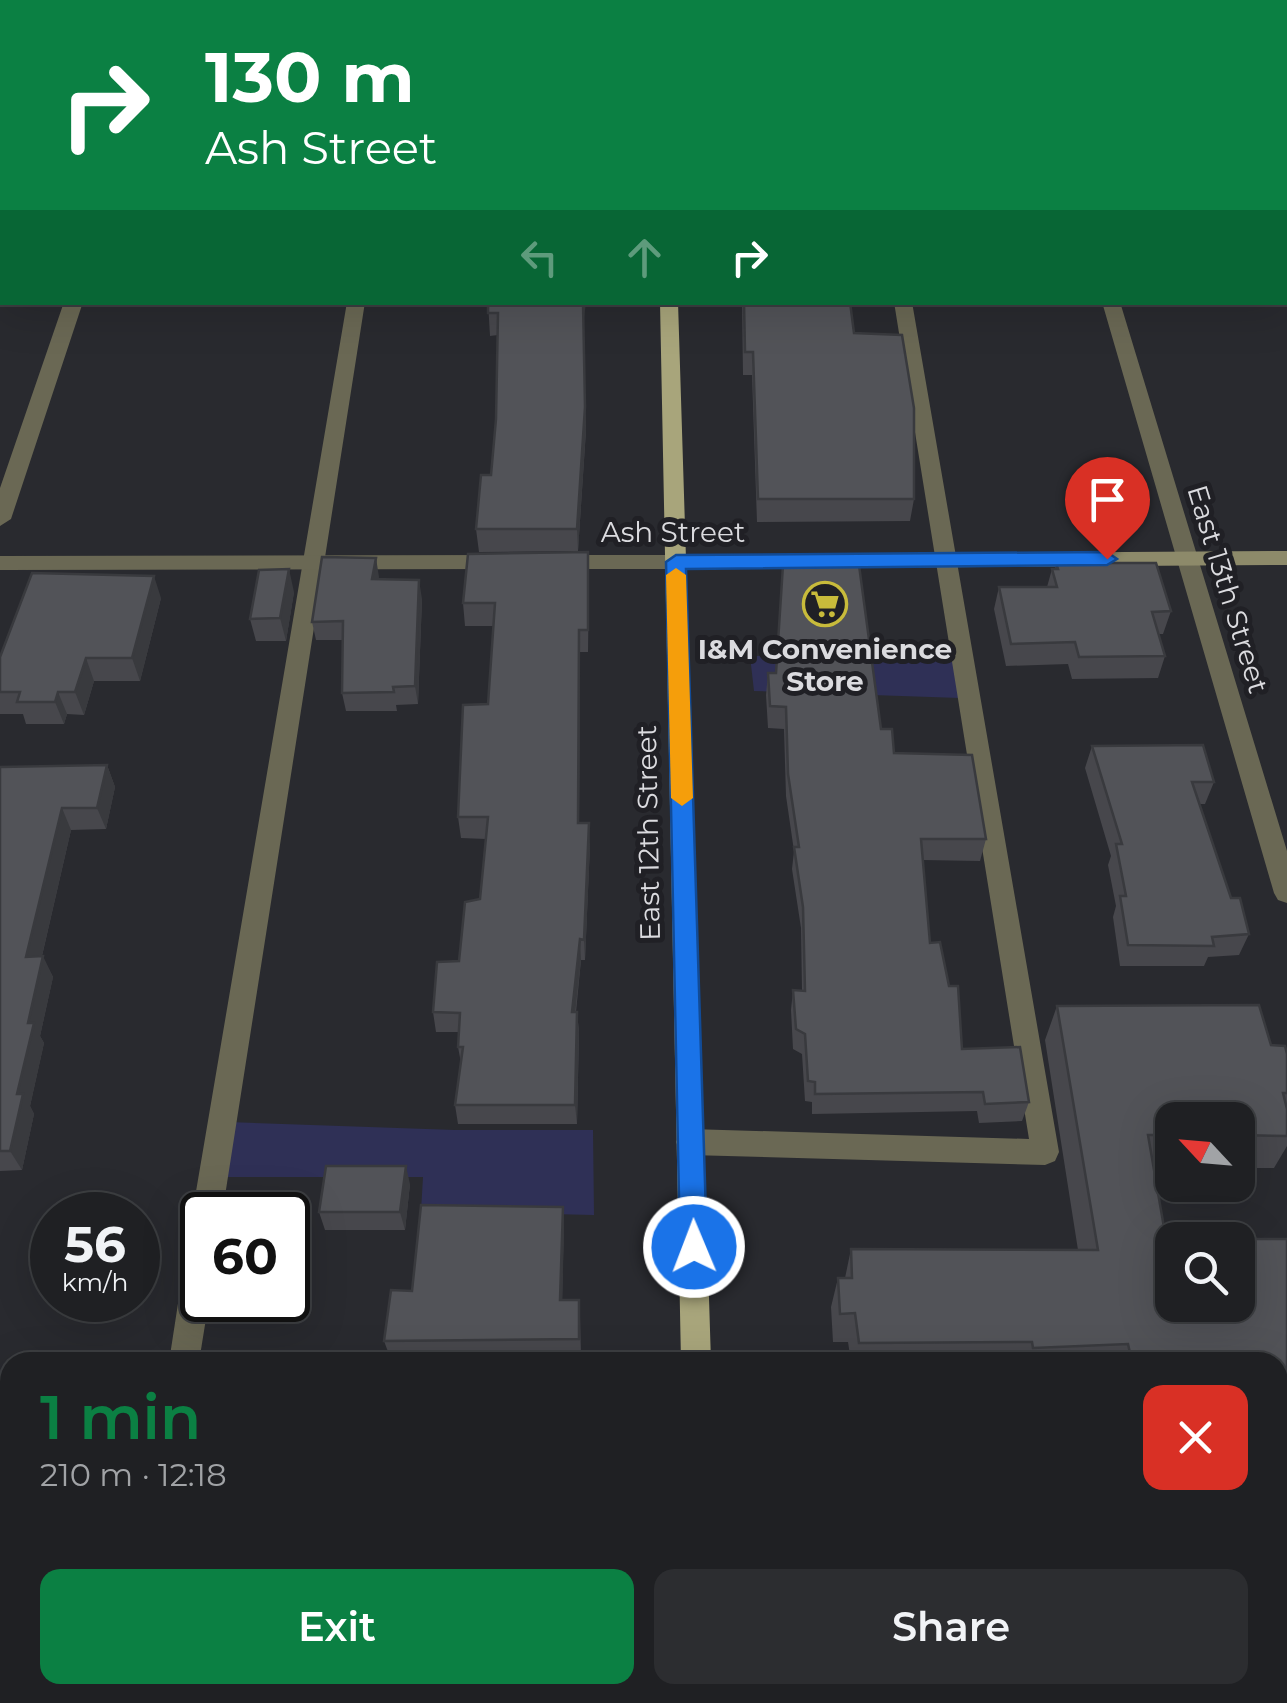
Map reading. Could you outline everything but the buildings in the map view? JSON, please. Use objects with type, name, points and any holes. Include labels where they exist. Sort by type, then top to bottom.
[{"type":"main road","name":"East 12th Street","points":[[669,305],[696,1352]]},
{"type":"street","points":[[0,520],[73,305]]},
{"type":"street","points":[[211,1192],[355,305]]},
{"type":"street","points":[[690,1142],[1044,1152],[904,305]]},
{"type":"street","name":"East 13th Street","points":[[1112,305],[1287,893]]},
{"type":"street","name":"Ash Street","points":[[0,563],[1287,558]]},
{"type":"street","points":[[186,1352],[190,1322]]},
{"type":"shaded area","points":[[750,656],[954,656],[960,698],[754,691]]},
{"type":"shaded area","points":[[228,1122],[455,1130],[593,1130],[594,1215],[421,1211],[423,1177],[223,1177]]},
{"type":"slow traffic","points":[[676,575],[682,798]]},
{"type":"place","name":"I&M Convenience Store","points":[[825,604]]},
{"type":"route","points":[[694,1247],[676,562],[1107,559]]}]
